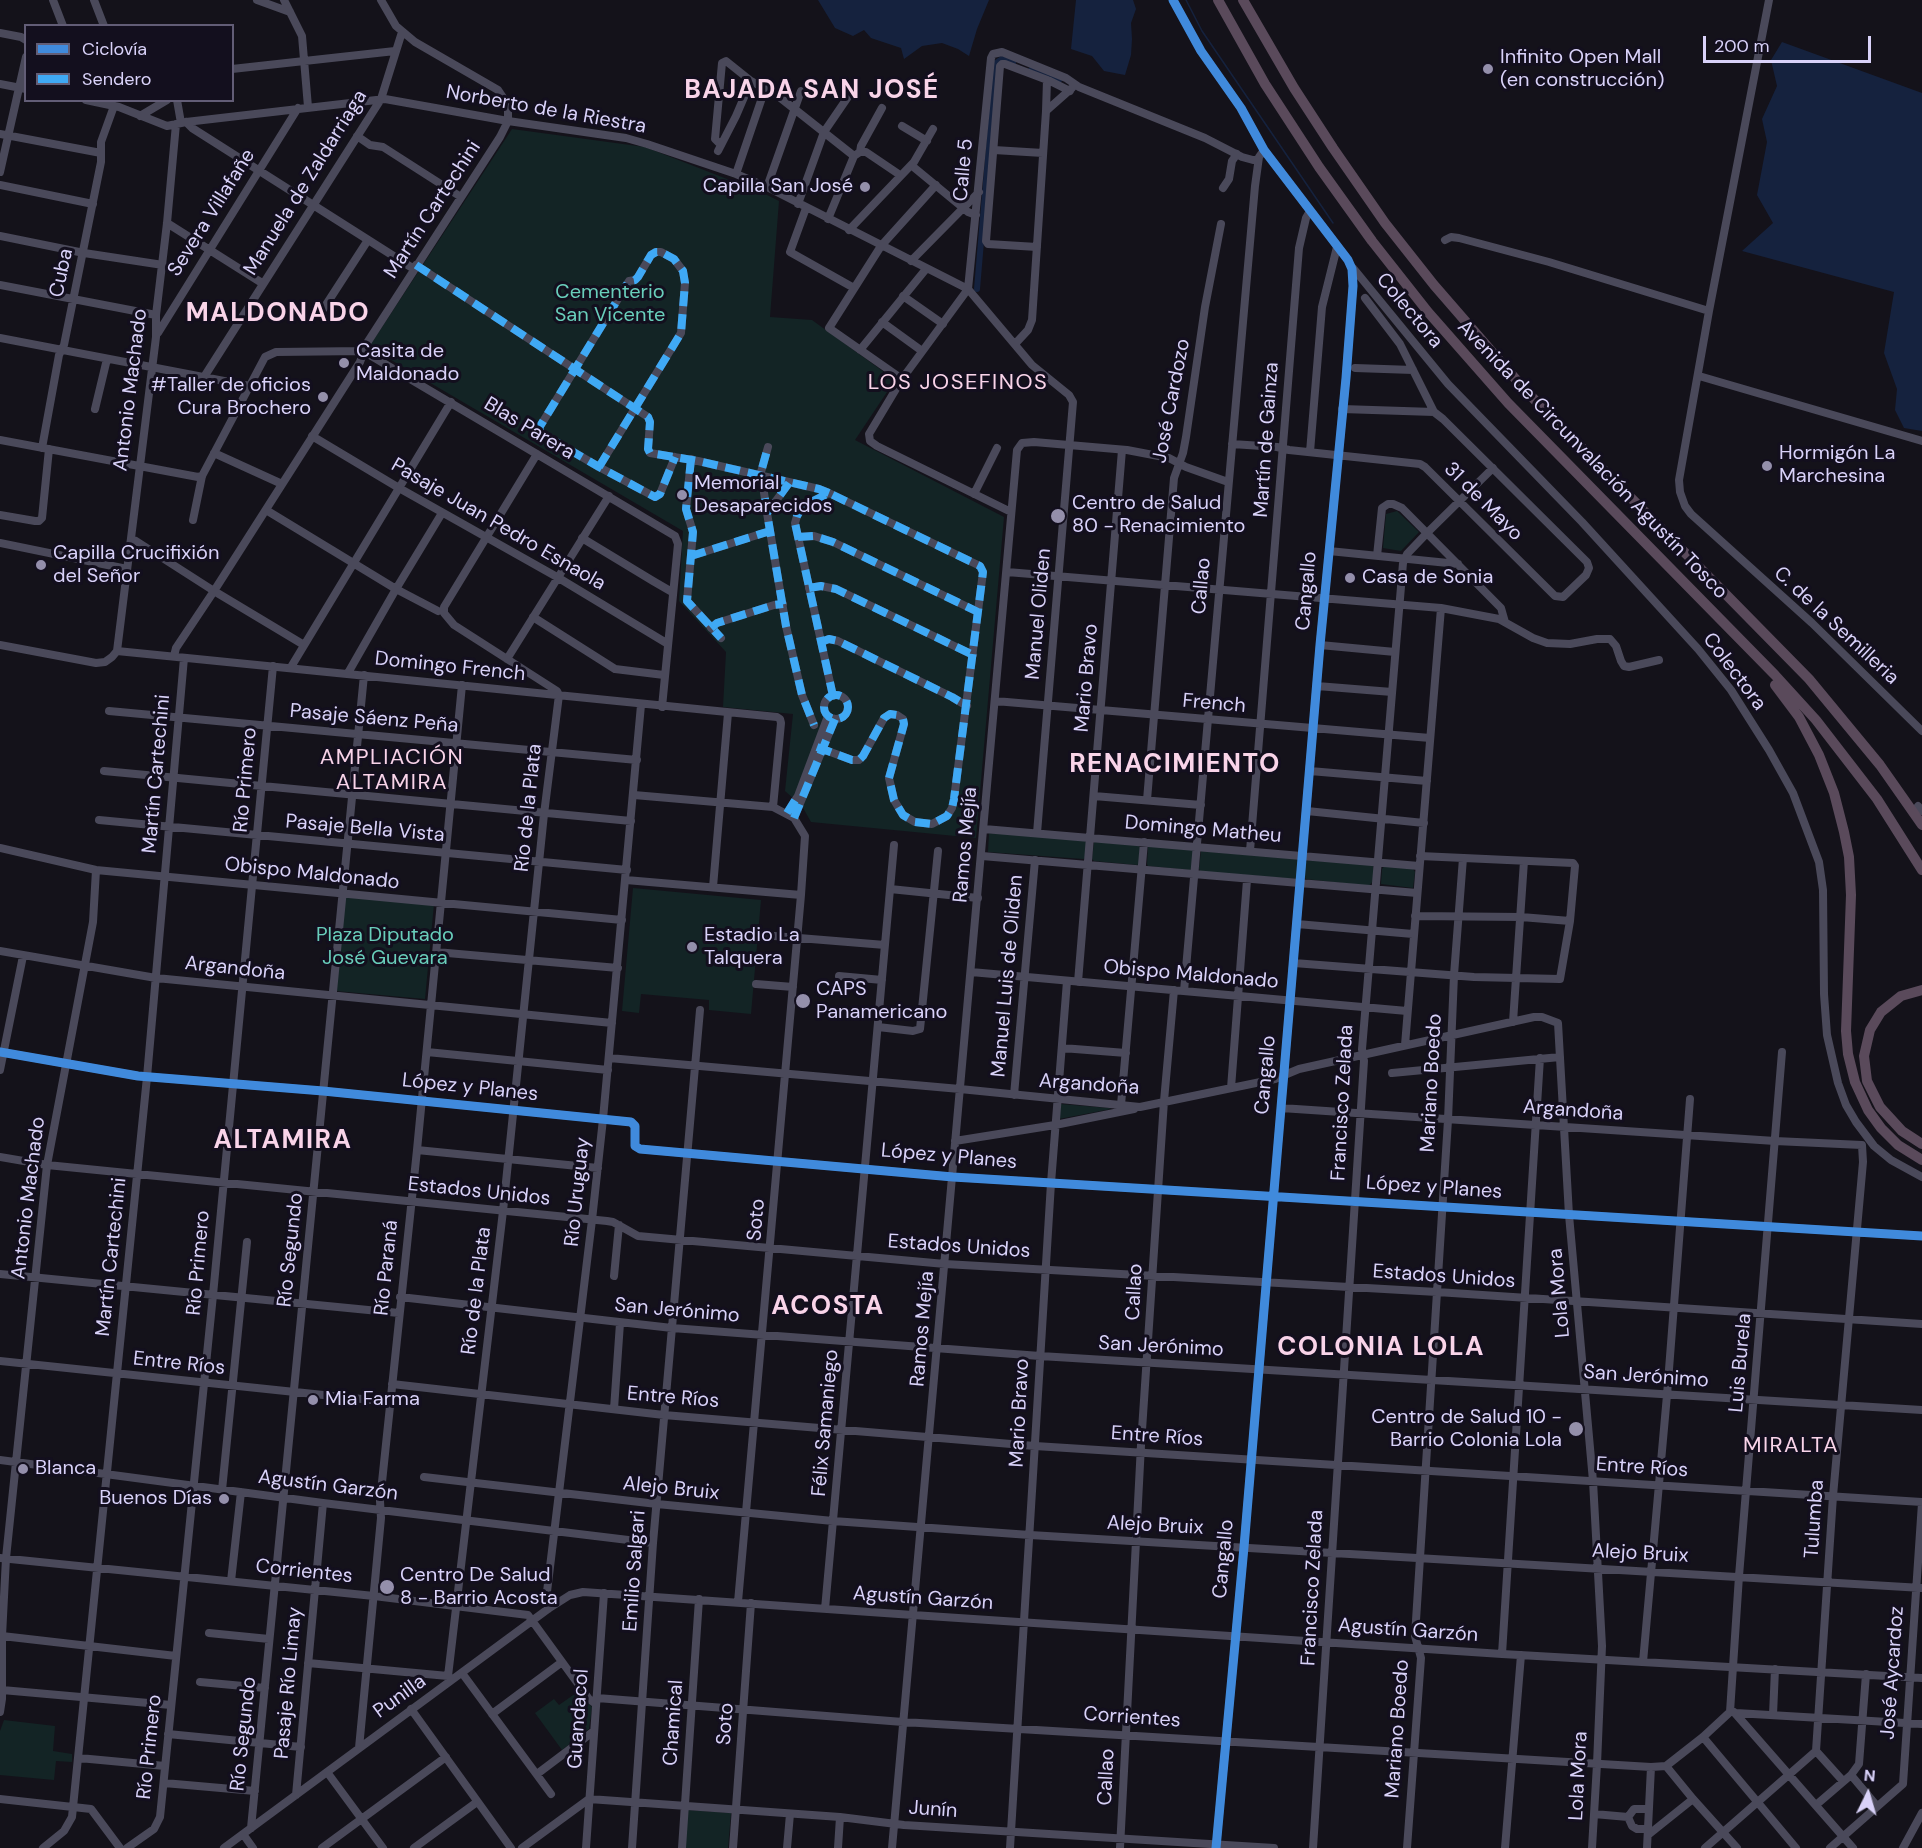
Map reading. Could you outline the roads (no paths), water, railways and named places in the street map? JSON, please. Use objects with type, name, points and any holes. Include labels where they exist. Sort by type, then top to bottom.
[{"type":"highway","points":[[1210,0],[1234,41],[1255,66]]},
{"type":"highway","name":"Avenida de Circunvalación Agustín Tosco","points":[[1218,0],[1292,127],[1372,242],[1428,312],[1508,403],[1788,689],[1841,751],[1877,799],[1922,870]]},
{"type":"highway","name":"Avenida de Circunvalación Agustín Tosco","points":[[1243,0],[1279,63],[1333,148],[1409,254],[1460,317],[1526,391],[1782,650],[1830,702],[1873,756],[1922,825]]},
{"type":"highway","points":[[1250,0],[1270,36],[1279,63]]},
{"type":"highway","points":[[1698,597],[1718,625],[1782,694],[1806,729],[1825,767],[1840,814],[1850,868],[1851,924],[1846,1031],[1852,1072],[1858,1091],[1875,1121],[1898,1145],[1922,1160]]},
{"type":"highway","points":[[1782,650],[1815,676],[1843,708],[1885,760],[1920,810]]},
{"type":"highway","points":[[1922,990],[1900,996],[1881,1012],[1867,1038],[1864,1064],[1871,1090],[1880,1107],[1902,1131],[1922,1144]]},
{"type":"street","points":[[53,0],[62,24]]},
{"type":"street","points":[[94,0],[103,24]]},
{"type":"street","points":[[258,0],[290,12]]},
{"type":"street","points":[[284,0],[301,32],[308,107]]},
{"type":"street","points":[[381,0],[391,20],[402,32],[498,90],[508,105],[508,122]]},
{"type":"street","name":"Colectora","points":[[1173,0],[1201,51],[1241,108],[1264,150],[1367,288],[1448,384],[1582,522],[1698,649],[1731,690],[1793,792],[1819,862],[1823,890],[1824,994],[1827,1035],[1838,1083],[1851,1114],[1874,1146],[1891,1160],[1922,1177]]},
{"type":"street","name":"C. de la Semilleria","points":[[1769,0],[1679,480],[1681,499],[1691,514],[1812,624],[1922,730]]},
{"type":"street","name":"Manuela de Zaldarriaga","points":[[204,377],[381,99],[402,32]]},
{"type":"street","points":[[0,33],[24,39]]},
{"type":"street","points":[[234,69],[395,51]]},
{"type":"street","name":"Calle 5","points":[[968,289],[993,54],[1002,52],[1066,78],[1072,88]]},
{"type":"street","points":[[751,81],[719,148],[715,139],[724,61],[729,62],[751,81],[778,96],[857,154],[866,153],[900,175]]},
{"type":"street","points":[[1036,248],[986,243],[1002,64],[1205,138],[1250,160],[1258,160]]},
{"type":"street","points":[[0,172],[4,134],[22,88],[24,72]]},
{"type":"street","points":[[1016,344],[1028,330],[1032,320],[1047,80]]},
{"type":"street","points":[[0,84],[22,88]]},
{"type":"street","points":[[1046,111],[1072,88]]},
{"type":"street","points":[[736,174],[765,89]]},
{"type":"street","points":[[767,187],[801,91]]},
{"type":"street","points":[[798,204],[824,132],[850,94]]},
{"type":"street","name":"Norberto de la Riestra","points":[[99,102],[118,105],[164,126],[381,99],[508,122],[637,141],[736,174],[767,187],[968,289],[1032,365],[1072,398]]},
{"type":"street","points":[[140,116],[164,102]]},
{"type":"street","name":"Antonio Machado","points":[[115,654],[181,123],[177,102]]},
{"type":"street","name":"Cuba","points":[[0,515],[35,521],[42,518],[45,448],[59,355],[84,252],[101,162],[101,142],[118,105]]},
{"type":"street","name":"Severa Villafañe","points":[[156,337],[298,108]]},
{"type":"street","points":[[828,219],[857,154],[882,108]]},
{"type":"street","name":"Martín Cartechini","points":[[174,656],[176,648],[360,362],[363,351],[508,122]]},
{"type":"street","points":[[181,123],[415,267],[635,408],[650,419],[648,452],[653,455],[691,459],[819,489],[980,566],[982,572],[967,706],[952,808],[947,816],[936,823],[920,823],[910,820],[900,812],[894,800],[889,778],[904,724],[903,719],[897,715],[890,714],[884,718],[859,760],[852,760],[820,748]]},
{"type":"street","points":[[902,126],[927,141]]},
{"type":"street","points":[[849,230],[911,165],[933,129]]},
{"type":"street","points":[[4,134],[101,153]]},
{"type":"street","points":[[357,136],[370,145],[383,147],[461,196]]},
{"type":"street","points":[[993,150],[1043,153]]},
{"type":"street","name":"Callao","points":[[1184,991],[1258,160],[1264,150]]},
{"type":"street","points":[[1223,188],[1229,179],[1232,161],[1237,154]]},
{"type":"street","points":[[911,165],[976,215]]},
{"type":"street","points":[[0,185],[93,204]]},
{"type":"street","points":[[902,379],[829,328],[881,246],[936,185]]},
{"type":"street","points":[[911,261],[979,192]]},
{"type":"street","points":[[806,208],[790,252],[854,288]]},
{"type":"street","name":"Martín de Gainza","points":[[1250,851],[1299,248],[1306,218],[1310,212]]},
{"type":"street","points":[[167,223],[262,284]]},
{"type":"street","name":"José Cardozo","points":[[1147,800],[1174,478],[1186,437],[1205,308],[1221,224]]},
{"type":"street","points":[[0,236],[163,265]]},
{"type":"street","points":[[1445,240],[1455,237],[1549,262],[1709,311]]},
{"type":"street","points":[[322,311],[368,240]]},
{"type":"street","points":[[1310,452],[1322,307],[1337,247]]},
{"type":"street","points":[[599,467],[681,333],[685,278],[682,268],[674,259],[661,252],[653,253],[638,277],[629,281],[540,424],[540,430],[599,467],[655,497],[660,494],[675,457]]},
{"type":"street","name":"Cangallo","points":[[1216,1846],[1244,1548],[1320,645],[1352,305],[1353,275],[1350,264]]},
{"type":"street","points":[[860,350],[926,269]]},
{"type":"street","points":[[0,285],[156,315]]},
{"type":"street","points":[[968,289],[902,379],[869,434],[870,441],[1011,512]]},
{"type":"street","points":[[903,296],[943,324]]},
{"type":"street","points":[[1365,298],[1400,344],[1434,412],[1493,468],[1404,559]]},
{"type":"street","points":[[882,322],[922,351]]},
{"type":"street","points":[[0,338],[250,386]]},
{"type":"street","points":[[193,520],[201,476],[263,362],[270,354],[299,351],[363,351]]},
{"type":"street","name":"Blas Parera","points":[[363,351],[673,534],[678,544],[672,592]]},
{"type":"street","points":[[95,409],[107,359]]},
{"type":"street","points":[[1355,368],[1413,370]]},
{"type":"street","points":[[1698,376],[1922,441]]},
{"type":"street","name":"Manuel Oliden","points":[[1037,833],[1072,398]]},
{"type":"street","points":[[291,667],[451,402]]},
{"type":"street","points":[[1342,409],[1434,412]]},
{"type":"street","name":"Pasaje Juan Pedro Esnaola","points":[[312,435],[668,644]]},
{"type":"street","points":[[0,440],[201,476]]},
{"type":"street","name":"Ramos Mejía","points":[[892,1848],[972,972],[1016,453],[1019,446],[1028,442],[1070,444]]},
{"type":"street","points":[[1070,444],[1169,458],[1186,467],[1228,482]]},
{"type":"street","name":"31 de Mayo","points":[[1232,444],[1420,464],[1555,596],[1565,595],[1586,575],[1589,565],[1493,468]]},
{"type":"street","points":[[768,447],[762,468],[767,513],[802,695],[814,725]]},
{"type":"street","points":[[974,494],[997,448]]},
{"type":"street","name":"Mario Bravo","points":[[1078,982],[1122,450]]},
{"type":"street","points":[[214,453],[282,484]]},
{"type":"street","points":[[441,612],[537,454]]},
{"type":"street","points":[[691,459],[686,509],[693,528],[687,601],[721,638]]},
{"type":"street","points":[[767,513],[789,483]]},
{"type":"street","points":[[829,493],[808,502],[801,508],[796,521],[833,696]]},
{"type":"street","points":[[507,658],[609,496]]},
{"type":"street","points":[[1377,556],[1381,510],[1384,506],[1393,504],[1402,508],[1501,608],[1505,622]]},
{"type":"street","points":[[266,510],[396,589],[441,612],[454,625],[559,694]]},
{"type":"street","points":[[348,673],[442,513]]},
{"type":"street","points":[[691,556],[770,531]]},
{"type":"street","points":[[798,537],[814,536],[833,542],[978,612]]},
{"type":"street","points":[[582,538],[672,592],[662,707]]},
{"type":"street","points":[[131,539],[304,645]]},
{"type":"street","points":[[0,543],[127,569]]},
{"type":"street","points":[[1329,551],[1458,564]]},
{"type":"street","name":"Francisco Zelada","points":[[1313,1848],[1355,1201],[1365,1007],[1404,559]]},
{"type":"street","points":[[1006,572],[1441,608],[1487,616],[1505,622],[1547,643],[1570,644],[1610,639],[1616,646],[1624,666],[1629,667],[1659,660]]},
{"type":"street","points":[[809,588],[821,586],[836,589],[973,655]]},
{"type":"street","points":[[711,628],[717,623],[783,604]]},
{"type":"street","points":[[1405,1045],[1441,608]]},
{"type":"street","points":[[533,617],[615,669],[664,675]]},
{"type":"street","points":[[821,642],[829,639],[838,641],[967,706]]},
{"type":"street","name":"Domingo French","points":[[0,645],[96,663],[105,662],[115,654],[174,656],[559,694],[780,719],[773,807]]},
{"type":"street","points":[[1320,645],[1395,652]]},
{"type":"street","name":"Martín Cartechini","points":[[43,1848],[64,1831],[70,1822],[79,1758],[147,1077],[184,658]]},
{"type":"street","name":"Río Primero","points":[[127,1848],[156,1826],[160,1817],[273,666]]},
{"type":"street","name":"Río Segundo","points":[[251,1828],[364,675]]},
{"type":"street","name":"Río Paraná","points":[[359,1748],[374,1596],[380,1500],[427,1052],[462,685]]},
{"type":"street","points":[[1317,686],[1392,692]]},
{"type":"street","name":"Río de la Plata","points":[[450,1678],[559,694]]},
{"type":"street","points":[[833,696],[844,699],[848,706],[845,714],[838,719],[831,717],[824,706],[833,696]]},
{"type":"street","name":"French","points":[[995,701],[1430,738]]},
{"type":"street","name":"Río Uruguay","points":[[548,1609],[546,1600],[598,1168],[641,705]]},
{"type":"street","name":"Pasaje Sáenz Peña","points":[[109,711],[637,760]]},
{"type":"street","points":[[712,887],[728,713]]},
{"type":"street","points":[[633,795],[773,807],[791,816],[831,717]]},
{"type":"street","points":[[104,771],[631,821]]},
{"type":"street","points":[[1310,771],[1427,781]]},
{"type":"street","points":[[1094,796],[1201,805]]},
{"type":"street","points":[[1307,811],[1424,823]]},
{"type":"street","name":"Soto","points":[[738,1602],[756,1422],[805,841],[803,833],[791,816]]},
{"type":"street","name":"Pasaje Bella Vista","points":[[99,820],[627,870]]},
{"type":"street","name":"Domingo Matheu","points":[[984,829],[1419,866]]},
{"type":"street","points":[[1121,1105],[1144,842]]},
{"type":"street","name":"Félix Samaniego","points":[[825,1609],[894,845]]},
{"type":"street","name":"Obispo Maldonado","points":[[0,848],[96,870],[622,920]]},
{"type":"street","points":[[878,1027],[913,1031],[920,1029],[938,851]]},
{"type":"street","points":[[982,856],[1417,893]]},
{"type":"street","points":[[1294,963],[1454,975],[1560,979],[1570,921],[1575,866],[1573,863],[1420,856]]},
{"type":"street","name":"Mariano Boedo","points":[[1407,1848],[1421,1658],[1415,1636],[1463,858]]},
{"type":"street","name":"Manuel Luis de Oliden","points":[[1014,1095],[1035,860]]},
{"type":"street","points":[[1513,1022],[1524,861]]},
{"type":"street","name":"Antonio Machado","points":[[0,1712],[3,1558],[16,1461],[47,1165],[93,922],[96,870]]},
{"type":"street","points":[[626,880],[801,895]]},
{"type":"street","points":[[1231,1088],[1247,880]]},
{"type":"street","points":[[890,890],[978,898]]},
{"type":"street","points":[[1415,916],[1521,917],[1570,921]]},
{"type":"street","points":[[1297,924],[1413,934]]},
{"type":"street","points":[[762,935],[885,945]]},
{"type":"street","name":"Argandoña","points":[[0,951],[156,978],[612,1023]]},
{"type":"street","points":[[436,952],[618,968]]},
{"type":"street","points":[[0,1070],[23,956]]},
{"type":"street","name":"Obispo Maldonado","points":[[972,972],[1407,1011]]},
{"type":"street","points":[[839,976],[882,980]]},
{"type":"street","name":"Mario Bravo","points":[[1010,1848],[1051,1183],[1067,981]]},
{"type":"street","points":[[756,984],[794,987]]},
{"type":"street","name":"Callao","points":[[1119,1848],[1152,1275],[1174,990]]},
{"type":"street","name":"Emilio Salgari","points":[[632,1848],[653,1543],[700,1010]]},
{"type":"street","points":[[834,1011],[879,1015]]},
{"type":"street","name":"Argandoña","points":[[609,1058],[1140,1107],[1275,1079],[1299,1069],[1513,1022],[1542,1017],[1558,1023]]},
{"type":"street","name":"Lola Mora","points":[[1558,1023],[1569,1215],[1593,1481],[1602,1660],[1592,1848]]},
{"type":"street","points":[[1062,1048],[1126,1053]]},
{"type":"street","name":"López y Planes","points":[[2,1052],[147,1077],[323,1091],[633,1123],[635,1146],[640,1149],[953,1177],[1922,1236]]},
{"type":"street","points":[[427,1052],[608,1070]]},
{"type":"street","name":"Luis Burela","points":[[1733,1712],[1732,1667],[1782,1052]]},
{"type":"street","points":[[1392,1073],[1560,1057]]},
{"type":"street","points":[[1502,1654],[1540,1058]]},
{"type":"street","points":[[1643,1662],[1690,1099]]},
{"type":"street","points":[[956,1141],[1055,1125],[1140,1107]]},
{"type":"street","name":"Argandoña","points":[[1281,1108],[1862,1146]]},
{"type":"street","name":"Tulumba","points":[[1816,1751],[1833,1496],[1863,1162],[1862,1146]]},
{"type":"street","points":[[417,1150],[598,1168]]},
{"type":"street","name":"Estados Unidos","points":[[0,1156],[47,1165],[614,1222],[638,1236],[945,1264],[1349,1287],[1922,1324]]},
{"type":"street","points":[[614,1276],[619,1225]]},
{"type":"street","points":[[222,1490],[247,1242]]},
{"type":"street","points":[[0,1274],[399,1313]]},
{"type":"street","name":"San Jerónimo","points":[[400,1297],[620,1323],[763,1336],[1147,1363],[1922,1410]]},
{"type":"street","points":[[614,1409],[620,1323]]},
{"type":"street","name":"Entre Ríos","points":[[0,1361],[390,1402]]},
{"type":"street","name":"Entre Ríos","points":[[392,1384],[664,1415],[929,1438],[1922,1503]]},
{"type":"street","name":"Agustín Garzón","points":[[0,1460],[283,1498],[653,1543]]},
{"type":"street","name":"Alejo Bruix","points":[[424,1477],[657,1504],[833,1521],[1137,1542],[1919,1588]]},
{"type":"street","points":[[231,1581],[241,1492]]},
{"type":"street","name":"Pasaje Río Limay","points":[[296,1795],[323,1503]]},
{"type":"street","name":"José Aycardoz","points":[[1830,1848],[1903,1784],[1909,1677],[1919,1588],[1922,1503]]},
{"type":"street","name":"Corrientes","points":[[3,1558],[374,1596],[528,1616],[533,1621]]},
{"type":"street","name":"Punilla","points":[[224,1848],[450,1678],[462,1673],[548,1609],[576,1593],[604,1593]]},
{"type":"street","name":"Agustín Garzón","points":[[604,1593],[913,1616],[1502,1654],[1922,1678]]},
{"type":"street","name":"Guandacol","points":[[586,1848],[604,1593]]},
{"type":"street","name":"Chamical","points":[[682,1848],[699,1599]]},
{"type":"street","name":"Soto","points":[[734,1848],[751,1603]]},
{"type":"street","points":[[533,1621],[589,1699],[596,1701]]},
{"type":"street","points":[[209,1633],[269,1639]]},
{"type":"street","points":[[2,1636],[176,1656]]},
{"type":"street","points":[[1505,1848],[1521,1655]]},
{"type":"street","points":[[492,1714],[562,1662]]},
{"type":"street","points":[[308,1663],[450,1678]]},
{"type":"street","points":[[1773,1715],[1775,1669]]},
{"type":"street","points":[[462,1673],[551,1794]]},
{"type":"street","points":[[1816,1805],[1851,1775],[1859,1764],[1866,1674]]},
{"type":"street","points":[[200,1682],[265,1688]]},
{"type":"street","points":[[2,1690],[171,1705]]},
{"type":"street","name":"Corrientes","points":[[596,1701],[642,1702],[903,1722],[1017,1727],[1597,1764],[1666,1766]]},
{"type":"street","points":[[411,1709],[511,1848]]},
{"type":"street","points":[[1733,1712],[1853,1848]]},
{"type":"street","points":[[1737,1848],[1666,1766],[1733,1712],[1922,1724]]},
{"type":"street","points":[[537,1774],[594,1731]]},
{"type":"street","points":[[168,1734],[301,1747]]},
{"type":"street","points":[[1703,1737],[1796,1848]]},
{"type":"street","points":[[1705,1848],[1816,1751],[1843,1781]]},
{"type":"street","points":[[322,1848],[446,1757]]},
{"type":"street","points":[[79,1758],[165,1766]]},
{"type":"street","points":[[1647,1848],[1652,1767]]},
{"type":"street","points":[[327,1772],[383,1848]]},
{"type":"street","points":[[1851,1775],[1877,1806]]},
{"type":"street","points":[[164,1783],[255,1791]]},
{"type":"street","points":[[0,1799],[91,1809],[120,1848]]},
{"type":"street","points":[[522,1848],[590,1799]]},
{"type":"street","name":"Junín","points":[[590,1799],[1011,1832],[1274,1848]]},
{"type":"street","points":[[1648,1832],[1693,1799]]},
{"type":"street","points":[[414,1848],[477,1802]]},
{"type":"street","points":[[1628,1816],[1634,1809],[1649,1809]]},
{"type":"street","points":[[1903,1848],[1922,1813]]},
{"type":"street","points":[[787,1848],[790,1814]]},
{"type":"street","points":[[1594,1814],[1628,1816]]},
{"type":"street","points":[[1628,1816],[1632,1826],[1648,1832]]},
{"type":"street","points":[[838,1848],[840,1817]]},
{"type":"street","points":[[243,1834],[253,1848]]},
{"type":"water","points":[[818,0],[989,0],[969,56],[942,43],[922,46],[904,59],[901,48],[871,38],[864,30],[853,36],[835,28]]},
{"type":"water","points":[[1076,0],[1133,0],[1136,9],[1131,23],[1131,55],[1125,75],[1104,71],[1092,56],[1071,49]]},
{"type":"water","points":[[1782,42],[1922,93],[1922,431],[1904,428],[1895,410],[1897,389],[1884,353],[1894,292],[1742,251],[1773,223],[1757,195],[1767,142],[1762,119],[1777,86],[1771,60]]},
{"type":"waterway","points":[[1186,0],[1202,31],[1333,223]]},
{"type":"waterway","points":[[977,289],[996,63],[1002,59],[1013,63]]},
{"type":"waterway","points":[[1031,70],[1059,80]]},
{"type":"place","name":"Infinito Open Mall (en construcción)","points":[[1488,69]]},
{"type":"place","name":"Capilla San José","points":[[865,187]]},
{"type":"place","name":"Casita de Maldonado","points":[[344,363]]},
{"type":"place","name":"#Taller de oficios Cura Brochero","points":[[323,397]]},
{"type":"place","name":"Hormigón La Marchesina","points":[[1767,466]]},
{"type":"place","name":"Memorial Desaparecidos","points":[[682,495]]},
{"type":"place","name":"Centro de Salud 80 - Renacimiento","points":[[1058,516]]},
{"type":"place","name":"Capilla Crucifixión del Señor","points":[[41,565]]},
{"type":"place","name":"Casa de Sonia","points":[[1350,578]]},
{"type":"place","name":"Estadio La Talquera","points":[[692,947]]},
{"type":"place","name":"CAPS Panamericano","points":[[803,1001]]},
{"type":"place","name":"Mia Farma","points":[[313,1400]]},
{"type":"place","name":"Centro de Salud 10 - Barrio Colonia Lola","points":[[1576,1429]]},
{"type":"place","name":"Blanca","points":[[23,1469]]},
{"type":"place","name":"Buenos Días","points":[[224,1499]]},
{"type":"place","name":"Centro De Salud 8 - Barrio Acosta","points":[[387,1587]]},
{"type":"district","name":"BAJADA SAN JOSÉ","points":[[812,91]]},
{"type":"district","name":"MALDONADO","points":[[278,314]]},
{"type":"district","name":"LOS JOSEFINOS","points":[[958,383]]},
{"type":"district","name":"RENACIMIENTO","points":[[1175,765]]},
{"type":"district","name":"AMPLIACIÓN ALTAMIRA","points":[[392,770]]},
{"type":"district","name":"ALTAMIRA","points":[[283,1141]]},
{"type":"district","name":"ACOSTA","points":[[828,1307]]},
{"type":"district","name":"COLONIA LOLA","points":[[1381,1348]]},
{"type":"district","name":"MIRALTA","points":[[1791,1446]]},
{"type":"park label","name":"Cementerio San Vicente","points":[[610,304]]},
{"type":"park label","name":"Plaza Diputado José Guevara","points":[[385,948]]}]
